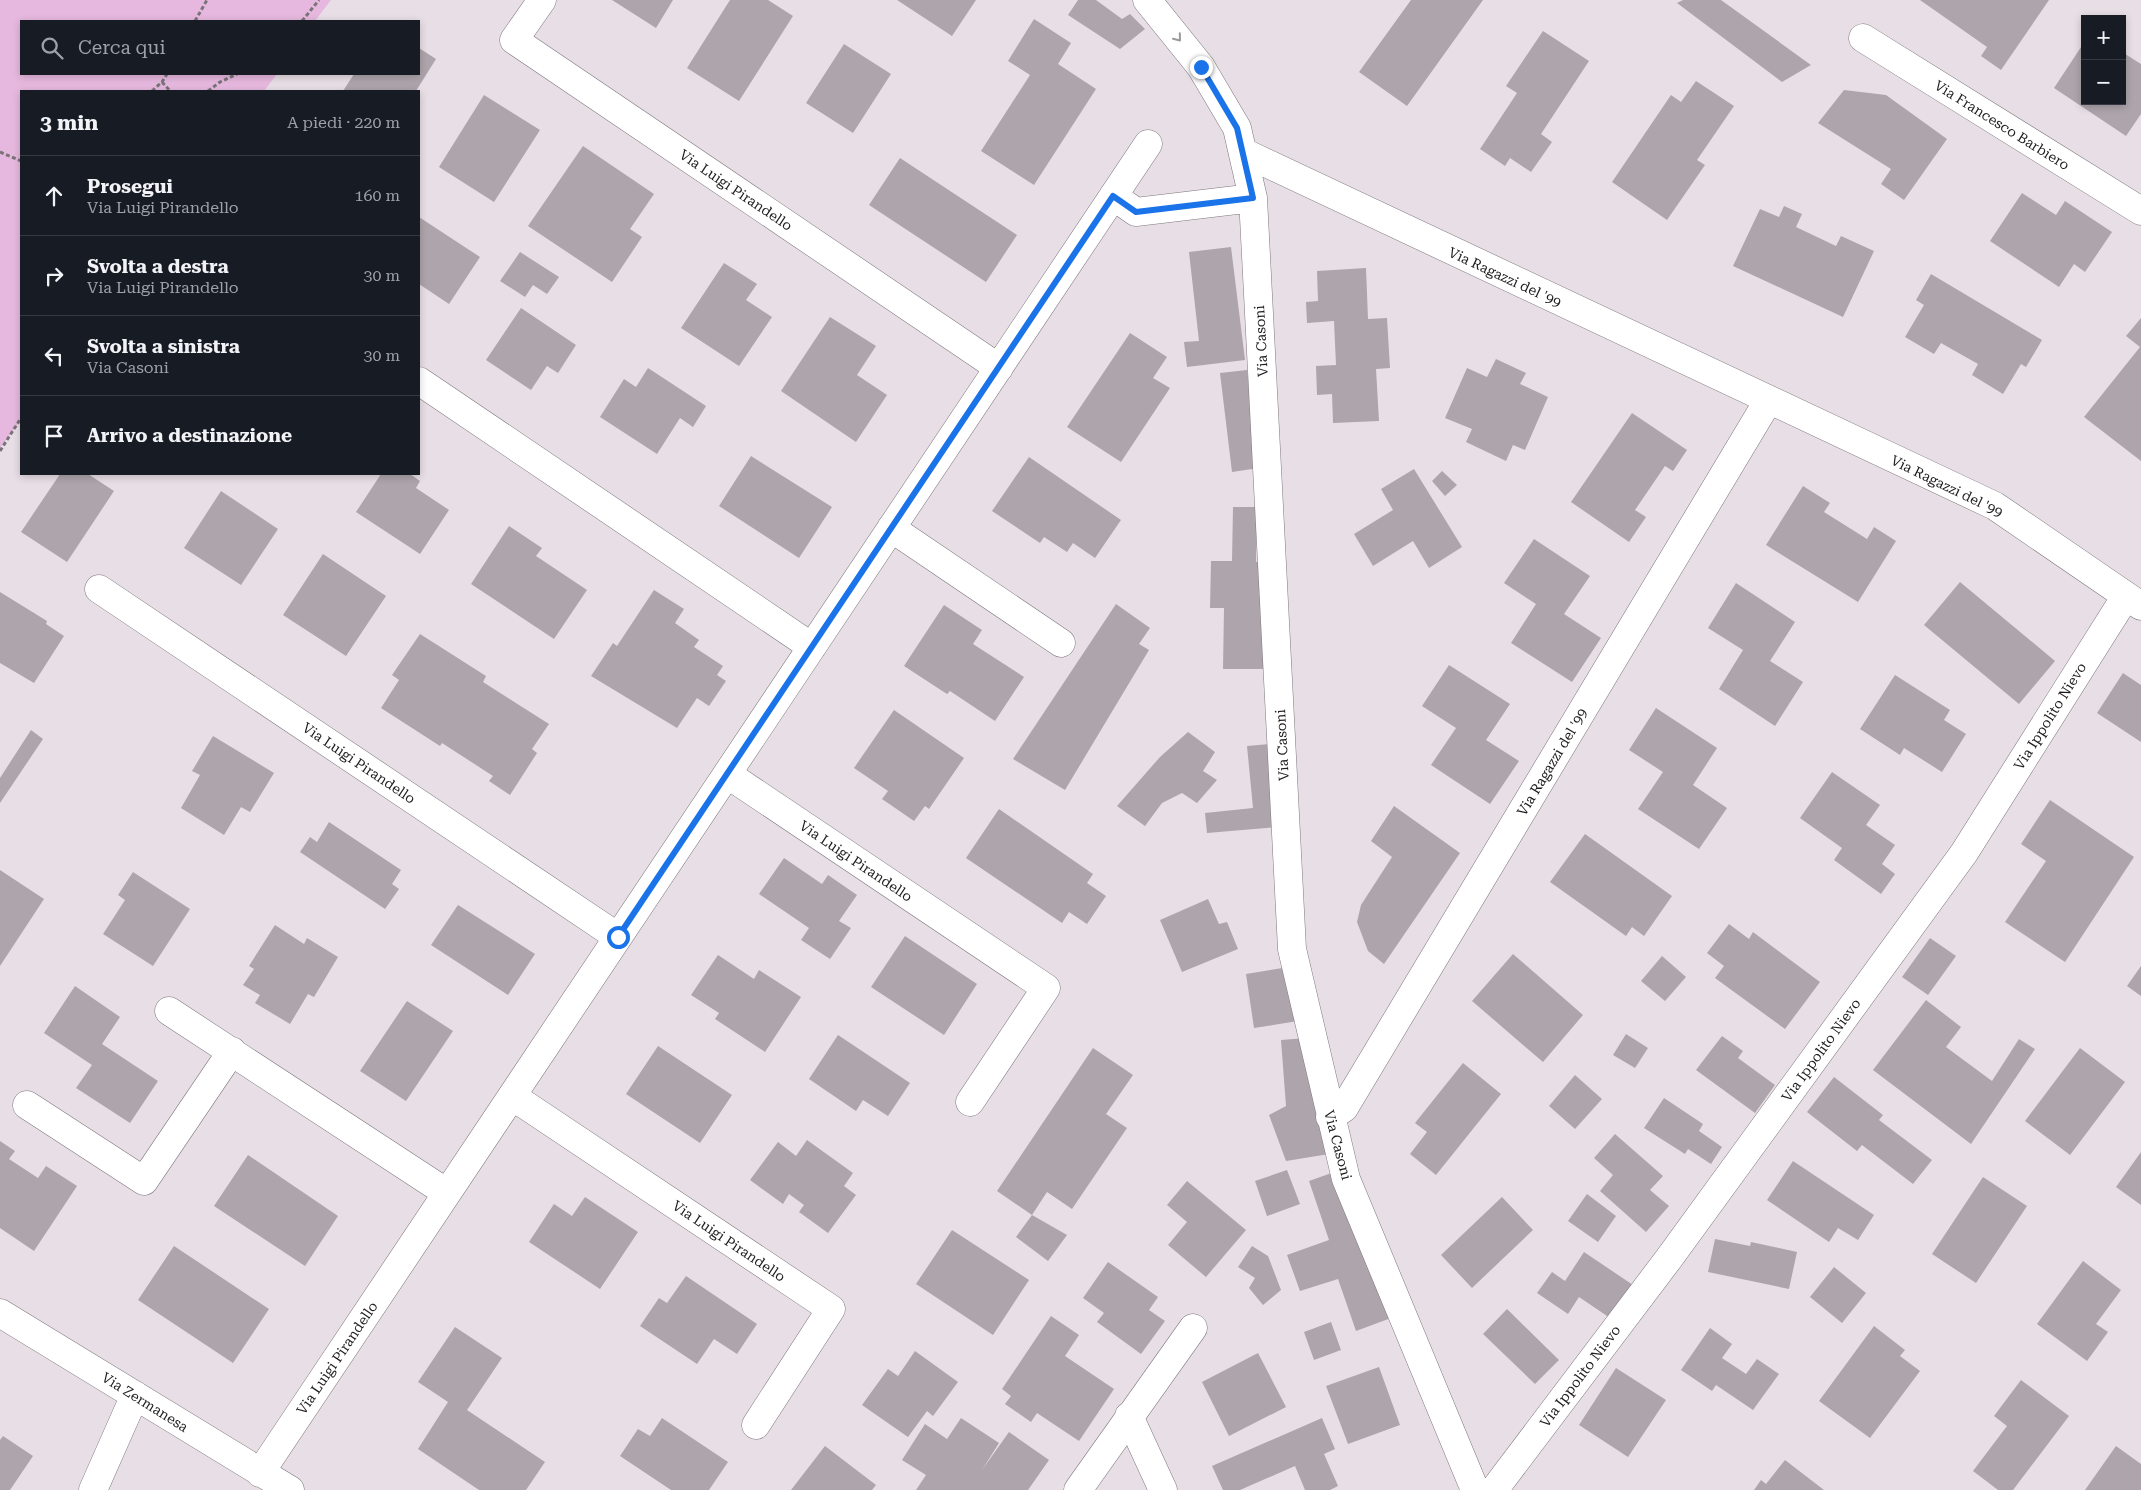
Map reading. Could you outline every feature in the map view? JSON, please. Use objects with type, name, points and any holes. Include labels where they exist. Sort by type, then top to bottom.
[{"type":"street","name":"Via Luigi Pirandello","points":[[542,0],[514,40],[999,368]]},
{"type":"street","name":"Via Casoni","points":[[1147,0],[1201,67],[1237,128],[1253,198],[1292,949],[1346,1179],[1475,1490]]},
{"type":"street","name":"Via Francesco Barbiero","points":[[1864,38],[2141,211]]},
{"type":"street","name":"Via Luigi Pirandello","points":[[260,1473],[1148,144]]},
{"type":"street","name":"Via Ragazzi del '99","points":[[1243,152],[1768,401],[1995,506],[2133,601]]},
{"type":"street","points":[[1113,196],[1136,212],[1253,198]]},
{"type":"street","points":[[420,382],[812,647]]},
{"type":"street","name":"Via Ragazzi del '99","points":[[1330,1117],[1344,1108],[1768,401]]},
{"type":"street","points":[[891,528],[1061,643]]},
{"type":"street","name":"Via Luigi Pirandello","points":[[100,589],[618,937]]},
{"type":"street","name":"Via Ippolito Nievo","points":[[1494,1490],[1670,1257],[1964,853],[2133,601]]},
{"type":"street","name":"Via Luigi Pirandello","points":[[727,774],[1046,988],[970,1102]]},
{"type":"street","points":[[169,1011],[447,1193]]},
{"type":"street","points":[[27,1106],[144,1181],[232,1051]]},
{"type":"street","name":"Via Luigi Pirandello","points":[[512,1096],[831,1309],[756,1424]]},
{"type":"street","name":"Via Zermanesa","points":[[0,1313],[290,1490]]},
{"type":"street","points":[[1078,1490],[1193,1328]]},
{"type":"street","points":[[94,1490],[134,1395]]},
{"type":"street","points":[[1129,1416],[1163,1490]]},
{"type":"path","points":[[196,20],[207,0]]},
{"type":"path","points":[[303,20],[319,0]]},
{"type":"path","points":[[153,90],[162,82],[166,75]]},
{"type":"path","points":[[209,90],[235,75]]},
{"type":"path","points":[[162,82],[169,90]]},
{"type":"path","points":[[0,152],[20,161]]},
{"type":"path","points":[[0,451],[20,420]]},
{"type":"shaded area","points":[[0,0],[331,0],[316,20],[20,20],[20,75],[276,75],[265,90],[20,90],[20,421],[0,448]]},
{"type":"building","points":[[612,0],[673,0],[656,28]]},
{"type":"building","points":[[730,0],[768,0],[793,16],[739,101],[687,68]]},
{"type":"building","points":[[897,0],[976,0],[952,36]]},
{"type":"building","points":[[1078,0],[1096,0],[1122,19],[1130,14],[1145,29],[1120,49],[1068,15]]},
{"type":"building","points":[[1411,0],[1483,0],[1407,106],[1359,72]]},
{"type":"building","points":[[1683,0],[1721,0],[1811,65],[1782,82],[1677,3]]},
{"type":"building","points":[[1920,0],[2049,0],[2001,70],[1981,56],[1987,47]]},
{"type":"building","points":[[1034,19],[1071,43],[1058,64],[1096,89],[1034,185],[981,151],[1030,75],[1008,61]]},
{"type":"building","points":[[1543,31],[1589,61],[1541,134],[1552,142],[1531,172],[1510,158],[1505,166],[1480,149],[1517,93],[1506,86]]},
{"type":"building","points":[[844,44],[891,74],[853,133],[806,103]]},
{"type":"building","points":[[2081,47],[2081,105],[2126,105],[2126,55],[2141,64],[2141,114],[2126,136],[2054,88]]},
{"type":"building","points":[[420,49],[436,59],[417,90],[344,90],[353,75],[420,75]]},
{"type":"building","points":[[1696,81],[1734,106],[1697,160],[1705,165],[1667,220],[1612,182],[1671,95],[1681,102]]},
{"type":"building","points":[[1844,90],[1886,95],[1947,139],[1904,200],[1881,184],[1891,169],[1818,123]]},
{"type":"building","points":[[484,95],[540,130],[494,202],[439,167]]},
{"type":"building","points":[[583,146],[654,194],[630,229],[642,237],[612,282],[528,226]]},
{"type":"building","points":[[900,158],[1017,235],[986,282],[869,205]]},
{"type":"building","points":[[2022,193],[2056,215],[2065,201],[2112,232],[2085,272],[2074,264],[2059,287],[1990,241]]},
{"type":"building","points":[[1784,206],[1802,214],[1796,227],[1836,246],[1841,236],[1874,251],[1843,317],[1733,266],[1760,209],[1779,217]]},
{"type":"building","points":[[420,218],[480,257],[449,304],[420,285]]},
{"type":"building","points":[[1231,247],[1245,360],[1187,367],[1184,342],[1199,341],[1189,252]]},
{"type":"building","points":[[520,252],[559,277],[547,294],[533,285],[525,297],[500,281]]},
{"type":"building","points":[[724,263],[757,284],[746,300],[772,317],[739,366],[681,328]]},
{"type":"building","points":[[1366,268],[1368,319],[1387,318],[1390,368],[1376,369],[1379,421],[1333,423],[1332,394],[1317,395],[1316,366],[1336,365],[1334,321],[1307,323],[1306,302],[1318,301],[1317,271]]},
{"type":"building","points":[[1931,274],[2042,340],[2026,367],[2021,364],[2003,394],[1972,375],[1978,364],[1941,343],[1934,354],[1905,337],[1924,305],[1916,300]]},
{"type":"building","points":[[521,308],[576,345],[558,373],[547,366],[531,390],[486,360]]},
{"type":"building","points":[[830,317],[876,346],[857,375],[887,395],[856,442],[781,391]]},
{"type":"building","points":[[2141,318],[2141,461],[2084,417],[2140,347],[2126,336]]},
{"type":"building","points":[[1130,333],[1167,357],[1153,378],[1170,388],[1121,462],[1067,427]]},
{"type":"building","points":[[1496,359],[1526,373],[1520,384],[1548,397],[1525,450],[1513,445],[1506,461],[1466,442],[1472,429],[1445,418],[1467,368],[1487,377]]},
{"type":"building","points":[[648,368],[706,406],[693,427],[680,418],[657,454],[600,417],[624,379],[636,387]]},
{"type":"building","points":[[1247,370],[1259,468],[1232,472],[1220,373]]},
{"type":"building","points":[[1632,413],[1687,450],[1673,471],[1665,466],[1635,510],[1646,517],[1629,542],[1571,502]]},
{"type":"building","points":[[751,456],[832,507],[799,558],[719,506]]},
{"type":"building","points":[[1029,457],[1121,520],[1095,558],[1073,543],[1067,552],[1044,537],[1040,543],[992,511]]},
{"type":"building","points":[[1414,469],[1462,547],[1429,568],[1413,541],[1373,566],[1354,534],[1393,510],[1381,489]]},
{"type":"building","points":[[1442,471],[1457,485],[1445,496],[1432,481]]},
{"type":"building","points":[[59,475],[90,475],[114,491],[67,562],[21,532]]},
{"type":"building","points":[[380,475],[411,475],[420,481],[416,488],[449,510],[420,554],[356,512]]},
{"type":"building","points":[[1803,486],[1830,503],[1824,512],[1867,539],[1874,527],[1896,541],[1858,602],[1766,545]]},
{"type":"building","points":[[221,491],[278,529],[241,585],[184,548]]},
{"type":"building","points":[[1233,507],[1257,507],[1256,562],[1266,561],[1265,669],[1223,669],[1224,608],[1210,608],[1211,561],[1232,561]]},
{"type":"building","points":[[509,526],[542,548],[536,556],[587,590],[554,639],[471,584]]},
{"type":"building","points":[[1534,539],[1590,576],[1564,614],[1601,638],[1572,682],[1511,643],[1536,604],[1504,583]]},
{"type":"building","points":[[323,554],[386,596],[346,656],[283,615]]},
{"type":"building","points":[[1960,582],[2055,661],[2019,704],[1924,625]]},
{"type":"building","points":[[1736,583],[1795,622],[1770,661],[1803,682],[1775,726],[1719,689],[1743,650],[1708,628]]},
{"type":"building","points":[[654,590],[684,609],[675,623],[699,640],[694,647],[723,666],[717,675],[726,681],[709,706],[697,698],[677,728],[591,676],[613,643],[617,646]]},
{"type":"building","points":[[0,592],[47,621],[46,624],[64,636],[34,683],[0,663]]},
{"type":"building","points":[[1116,604],[1150,628],[1139,644],[1149,650],[1065,790],[1013,759]]},
{"type":"building","points":[[944,605],[982,630],[973,644],[1024,677],[995,721],[950,691],[947,694],[904,666]]},
{"type":"building","points":[[420,634],[486,676],[483,682],[549,724],[532,749],[537,753],[510,795],[489,781],[493,776],[442,743],[440,746],[381,708],[399,680],[392,675]]},
{"type":"building","points":[[1449,665],[1510,704],[1486,740],[1519,761],[1490,804],[1431,765],[1456,728],[1422,706]]},
{"type":"building","points":[[2123,673],[2141,685],[2141,742],[2097,713]]},
{"type":"building","points":[[1895,675],[1950,710],[1944,720],[1966,734],[1942,772],[1904,748],[1900,755],[1860,729]]},
{"type":"building","points":[[1656,708],[1717,748],[1693,785],[1727,808],[1699,849],[1638,809],[1663,772],[1629,750]]},
{"type":"building","points":[[894,710],[964,758],[929,809],[925,806],[914,821],[882,799],[888,791],[854,768]]},
{"type":"building","points":[[31,730],[43,739],[0,803],[0,778]]},
{"type":"building","points":[[1188,732],[1215,752],[1203,771],[1217,780],[1197,803],[1182,793],[1162,803],[1145,826],[1117,806],[1160,757]]},
{"type":"building","points":[[213,736],[274,773],[250,812],[241,807],[224,835],[181,808],[200,775],[192,771]]},
{"type":"building","points":[[1270,744],[1277,827],[1207,833],[1205,813],[1253,808],[1247,746]]},
{"type":"building","points":[[1832,772],[1880,805],[1866,825],[1895,845],[1882,864],[1895,874],[1881,894],[1834,860],[1842,848],[1800,818]]},
{"type":"building","points":[[2050,800],[2134,857],[2065,962],[2005,922],[2046,861],[2021,844]]},
{"type":"building","points":[[1394,806],[1460,853],[1384,964],[1368,951],[1357,922],[1361,905],[1392,857],[1371,841]]},
{"type":"building","points":[[999,809],[1093,874],[1087,883],[1106,896],[1087,924],[1069,912],[1062,923],[966,858]]},
{"type":"building","points":[[329,822],[401,870],[392,884],[399,889],[385,909],[300,852],[310,837],[317,842]]},
{"type":"building","points":[[1585,834],[1672,896],[1644,936],[1632,927],[1626,936],[1550,882]]},
{"type":"building","points":[[784,858],[822,884],[828,875],[857,895],[839,921],[851,928],[830,959],[801,940],[809,928],[759,894]]},
{"type":"building","points":[[0,870],[44,899],[0,966]]},
{"type":"building","points":[[133,872],[190,909],[153,966],[103,934],[125,900],[118,895]]},
{"type":"building","points":[[1208,899],[1219,924],[1227,922],[1238,949],[1182,972],[1160,920]]},
{"type":"building","points":[[458,905],[535,954],[508,995],[431,945]]},
{"type":"building","points":[[1729,924],[1749,939],[1753,932],[1820,982],[1785,1029],[1715,978],[1724,966],[1707,953]]},
{"type":"building","points":[[275,925],[304,944],[307,938],[338,957],[314,997],[308,994],[290,1024],[255,1003],[260,995],[243,985],[254,969],[249,966]]},
{"type":"building","points":[[905,936],[977,984],[944,1035],[871,987]]},
{"type":"building","points":[[1930,938],[1956,956],[1928,995],[1902,977]]},
{"type":"building","points":[[1513,954],[1583,1015],[1543,1062],[1472,1001]]},
{"type":"building","points":[[718,955],[754,979],[759,970],[801,997],[765,1052],[715,1019],[719,1013],[691,995]]},
{"type":"building","points":[[1662,956],[1686,977],[1665,1001],[1641,981]]},
{"type":"building","points":[[2141,966],[2141,996],[2127,986]]},
{"type":"building","points":[[1289,967],[1298,1021],[1254,1028],[1246,974]]},
{"type":"building","points":[[75,986],[120,1017],[102,1044],[158,1081],[130,1123],[76,1088],[92,1065],[44,1033]]},
{"type":"building","points":[[1926,1000],[1961,1027],[1946,1047],[1992,1081],[2019,1039],[2035,1049],[1971,1144],[1873,1070]]},
{"type":"building","points":[[407,1001],[453,1031],[406,1101],[360,1071]]},
{"type":"building","points":[[1626,1034],[1648,1048],[1635,1068],[1613,1055]]},
{"type":"building","points":[[838,1035],[910,1083],[888,1116],[863,1100],[856,1111],[809,1079]]},
{"type":"building","points":[[1722,1036],[1743,1051],[1738,1058],[1775,1085],[1755,1113],[1696,1070]]},
{"type":"building","points":[[1306,1038],[1329,1154],[1286,1161],[1269,1115],[1286,1106],[1281,1040]]},
{"type":"building","points":[[658,1046],[732,1095],[700,1143],[626,1094]]},
{"type":"building","points":[[1093,1048],[1133,1075],[1106,1114],[1127,1128],[1072,1209],[1047,1192],[1032,1215],[997,1191]]},
{"type":"building","points":[[2080,1048],[2125,1082],[2070,1155],[2025,1121]]},
{"type":"building","points":[[1463,1063],[1501,1094],[1436,1175],[1410,1154],[1427,1132],[1415,1123]]},
{"type":"building","points":[[1575,1075],[1602,1099],[1575,1129],[1549,1106]]},
{"type":"building","points":[[1834,1077],[1883,1115],[1879,1120],[1932,1160],[1913,1184],[1862,1145],[1857,1151],[1807,1112]]},
{"type":"building","points":[[1664,1098],[1703,1124],[1699,1131],[1722,1147],[1711,1164],[1688,1149],[1685,1154],[1644,1128]]},
{"type":"building","points":[[1615,1134],[1663,1176],[1650,1190],[1669,1206],[1646,1232],[1600,1191],[1613,1175],[1594,1158]]},
{"type":"building","points":[[807,1140],[853,1173],[844,1186],[856,1195],[828,1233],[799,1212],[804,1205],[789,1194],[783,1204],[750,1180],[778,1142],[796,1156]]},
{"type":"building","points":[[0,1141],[15,1151],[9,1159],[38,1178],[46,1166],[77,1186],[34,1251],[0,1228]]},
{"type":"building","points":[[2141,1152],[2141,1205],[2116,1187]]},
{"type":"building","points":[[248,1155],[338,1216],[305,1266],[214,1206]]},
{"type":"building","points":[[1793,1161],[1874,1215],[1858,1240],[1838,1228],[1829,1242],[1767,1200]]},
{"type":"building","points":[[1287,1170],[1300,1204],[1267,1216],[1255,1181]]},
{"type":"building","points":[[1340,1170],[1391,1318],[1356,1331],[1338,1279],[1300,1291],[1287,1255],[1329,1240],[1309,1181]]},
{"type":"building","points":[[1983,1177],[2027,1206],[1976,1283],[1932,1254]]},
{"type":"building","points":[[1187,1181],[1246,1230],[1206,1277],[1168,1245],[1187,1222],[1167,1205]]},
{"type":"building","points":[[1587,1194],[1616,1216],[1598,1242],[1568,1221]]},
{"type":"building","points":[[585,1197],[638,1232],[600,1289],[529,1242],[554,1204],[572,1216]]},
{"type":"building","points":[[1502,1197],[1533,1230],[1472,1288],[1441,1255]]},
{"type":"building","points":[[1032,1215],[1067,1235],[1048,1261],[1016,1237]]},
{"type":"building","points":[[952,1230],[1029,1280],[993,1335],[916,1284]]},
{"type":"building","points":[[1715,1239],[1750,1246],[1751,1242],[1797,1252],[1789,1289],[1708,1272]]},
{"type":"building","points":[[174,1246],[269,1309],[233,1363],[138,1300]]},
{"type":"building","points":[[1252,1246],[1268,1256],[1281,1290],[1263,1305],[1249,1288],[1255,1278],[1238,1267]]},
{"type":"building","points":[[1584,1252],[1636,1287],[1613,1320],[1579,1297],[1568,1314],[1537,1293],[1552,1272],[1565,1281]]},
{"type":"building","points":[[2083,1261],[2121,1290],[2096,1324],[2108,1332],[2087,1361],[2037,1324]]},
{"type":"building","points":[[1108,1262],[1158,1297],[1149,1310],[1165,1321],[1141,1354],[1097,1322],[1104,1313],[1083,1298]]},
{"type":"building","points":[[1834,1267],[1866,1293],[1842,1323],[1810,1297]]},
{"type":"building","points":[[686,1276],[757,1324],[737,1354],[714,1339],[697,1364],[640,1326],[659,1298],[667,1303]]},
{"type":"building","points":[[1507,1309],[1559,1360],[1535,1384],[1483,1334]]},
{"type":"building","points":[[1051,1316],[1079,1335],[1065,1356],[1114,1389],[1079,1441],[1037,1413],[1031,1422],[1005,1404],[1011,1396],[1002,1389]]},
{"type":"building","points":[[1331,1322],[1341,1350],[1314,1360],[1304,1332]]},
{"type":"building","points":[[1874,1326],[1905,1350],[1900,1356],[1920,1371],[1870,1438],[1819,1401]]},
{"type":"building","points":[[455,1327],[502,1358],[467,1410],[545,1462],[526,1490],[479,1490],[418,1449],[448,1402],[418,1382]]},
{"type":"building","points":[[1710,1328],[1732,1344],[1722,1358],[1746,1374],[1757,1359],[1779,1374],[1753,1410],[1716,1385],[1712,1391],[1681,1370]]},
{"type":"building","points":[[915,1351],[958,1382],[933,1416],[927,1411],[908,1437],[862,1405],[888,1369],[898,1376]]},
{"type":"building","points":[[1258,1353],[1286,1407],[1229,1436],[1202,1382]]},
{"type":"building","points":[[1379,1367],[1400,1425],[1348,1444],[1326,1386]]},
{"type":"building","points":[[1616,1368],[1666,1400],[1628,1457],[1579,1425]]},
{"type":"building","points":[[2021,1380],[2069,1416],[2013,1490],[1998,1490],[1973,1471],[2007,1426],[1994,1416]]},
{"type":"building","points":[[662,1418],[728,1462],[709,1490],[671,1490],[620,1456],[638,1429],[650,1436]]},
{"type":"building","points":[[961,1418],[999,1443],[982,1470],[1009,1432],[1049,1460],[1028,1490],[916,1490],[926,1475],[902,1460],[925,1424],[947,1439]]},
{"type":"building","points":[[1322,1418],[1335,1449],[1324,1454],[1338,1486],[1330,1490],[1305,1490],[1295,1466],[1240,1490],[1223,1490],[1212,1466]]},
{"type":"building","points":[[3,1436],[33,1456],[10,1490],[0,1490],[0,1440]]},
{"type":"building","points":[[825,1446],[876,1485],[872,1490],[791,1490]]},
{"type":"building","points":[[2116,1446],[2141,1464],[2141,1490],[2085,1490]]},
{"type":"building","points":[[1785,1460],[1824,1490],[1754,1490],[1761,1480],[1766,1484]]},
{"type":"route","points":[[618,937],[1113,196],[1136,212],[1253,198],[1237,128],[1201,67]]}]
